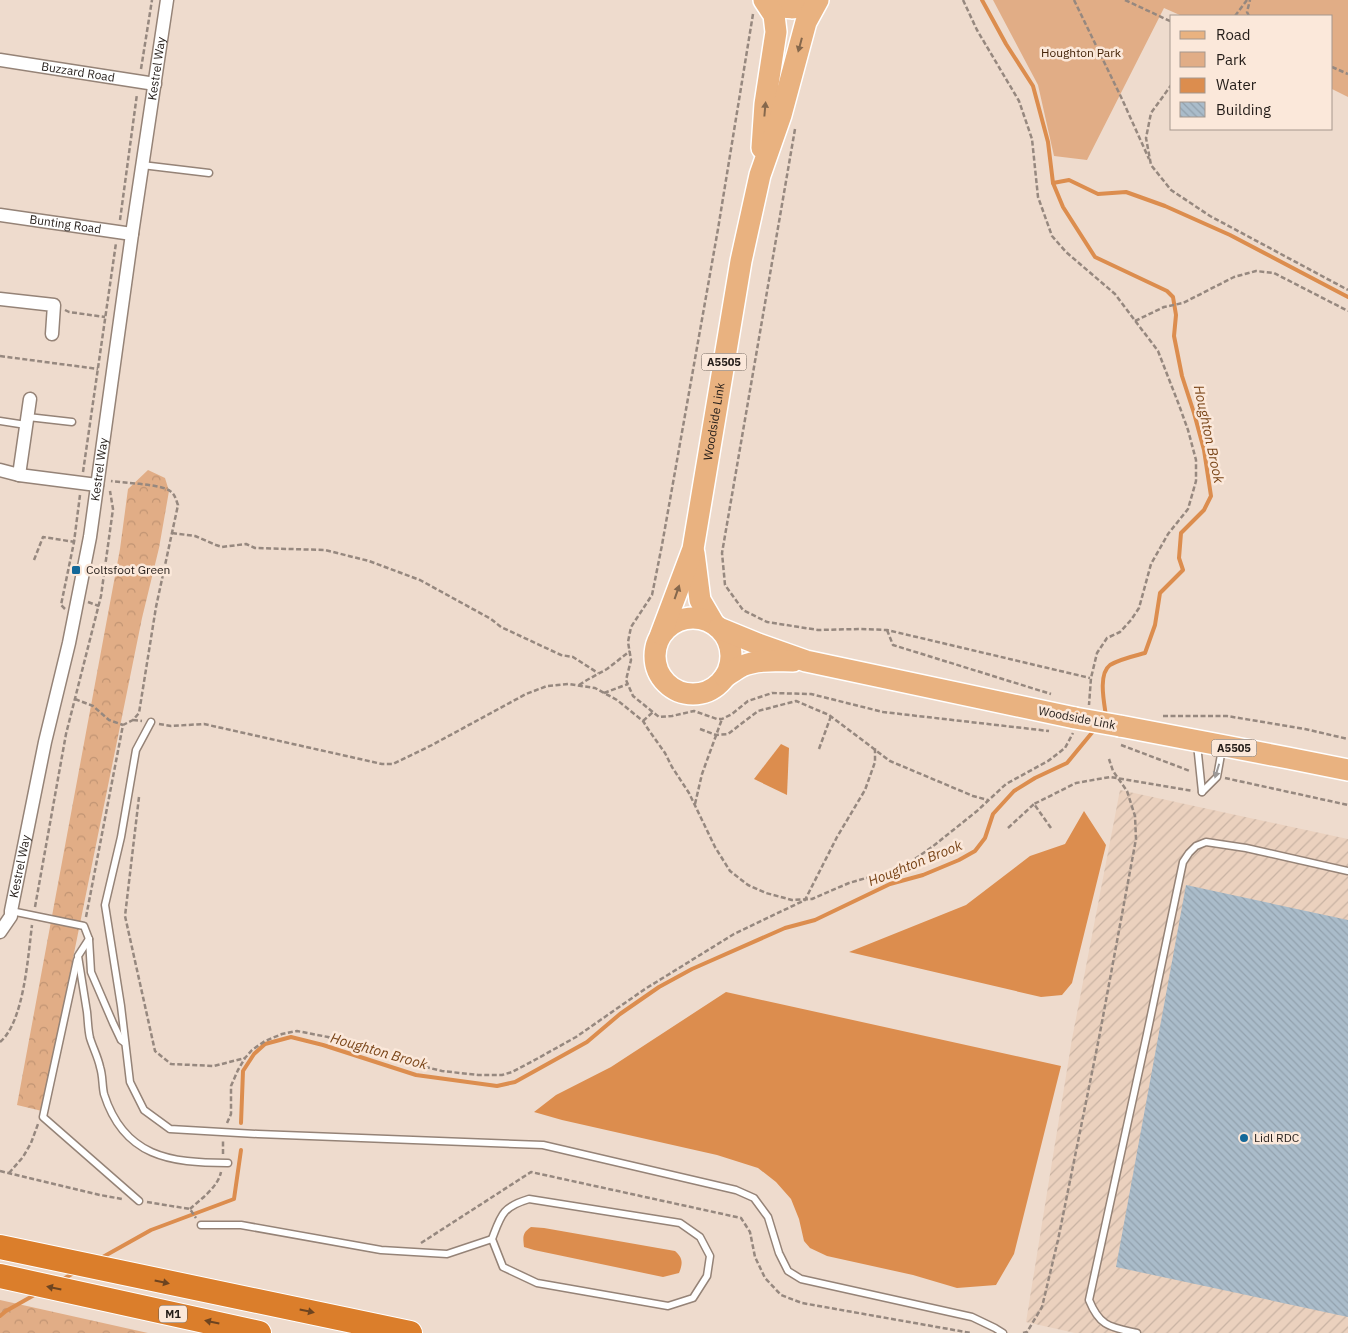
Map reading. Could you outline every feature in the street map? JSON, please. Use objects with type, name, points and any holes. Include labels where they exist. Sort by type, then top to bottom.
[{"type":"highway","name":"M1","points":[[0,1247],[410,1333]]},
{"type":"highway","name":"M1","points":[[11,1279],[260,1333]]},
{"type":"main road","name":"Woodside Link","points":[[762,3],[790,8],[801,7],[817,0]]},
{"type":"main road","name":"Woodside Link","points":[[661,634],[693,549],[741,261],[760,175],[781,115],[806,22],[817,0]]},
{"type":"main road","name":"Woodside Link","points":[[760,175],[765,104],[776,32],[774,15],[762,3]]},
{"type":"main road","name":"Woodside Link","points":[[693,549],[700,600],[717,626],[758,644],[806,660],[1080,718],[1118,734],[1196,740],[1348,770]]},
{"type":"main road","name":"A5505","points":[[685,618],[705,620],[717,626],[726,637],[730,646],[731,657],[730,667],[718,686],[702,694],[691,695],[680,693],[669,687],[661,679],[656,668],[654,656],[661,634],[668,627],[685,618]]},
{"type":"main road","name":"Woodside Link","points":[[725,677],[740,666],[757,662],[806,660]]},
{"type":"street","name":"Kestrel Way","points":[[0,932],[12,912],[45,742],[69,642],[88,544],[103,483],[132,234],[167,0]]},
{"type":"street","name":"Buzzard Road","points":[[0,60],[155,84]]},
{"type":"street","name":"Bunting Road","points":[[0,216],[132,234]]},
{"type":"street","points":[[0,299],[54,305],[52,334]]},
{"type":"street","points":[[19,474],[30,399]]},
{"type":"street","points":[[0,470],[82,483],[103,483]]},
{"type":"lane","points":[[142,165],[209,173]]},
{"type":"lane","points":[[0,421],[72,422]]},
{"type":"lane","points":[[152,722],[136,750],[121,837],[105,905],[121,1006],[130,1082],[144,1110],[170,1129],[543,1145],[736,1190],[754,1198],[768,1217],[779,1254],[788,1271],[801,1279],[972,1318],[1003,1333]]},
{"type":"lane","points":[[1196,740],[1202,792]]},
{"type":"lane","points":[[1202,792],[1217,777],[1222,745]]},
{"type":"lane","points":[[1137,1333],[1107,1325],[1098,1318],[1089,1300],[1183,862],[1196,846],[1206,842],[1246,848],[1348,871]]},
{"type":"lane","points":[[12,912],[84,926],[90,939],[91,972],[121,1040],[125,1043]]},
{"type":"lane","points":[[90,939],[78,956],[43,1117],[139,1201]]},
{"type":"lane","points":[[78,956],[90,1038],[101,1068],[104,1092],[122,1130],[135,1142],[173,1160],[225,1163]]},
{"type":"lane","points":[[202,1225],[241,1225],[381,1250],[447,1254],[492,1239],[502,1214],[514,1204],[529,1199],[680,1223],[700,1237],[710,1256],[706,1276],[693,1298],[668,1306],[537,1283],[503,1267],[492,1239]]},
{"type":"path","points":[[66,610],[61,605],[74,542],[152,0]]},
{"type":"path","points":[[133,720],[171,726],[204,724],[382,764],[393,764],[526,694],[547,686],[568,684],[595,688],[617,700],[642,721],[666,753],[672,767],[689,793],[715,847],[730,871],[748,885],[766,893],[792,900],[812,899],[848,883],[887,872],[912,860],[932,847],[977,811],[1006,784],[1048,761],[1066,748],[1092,686],[1091,678],[1097,653],[1107,638],[1120,632],[1139,608],[1151,564],[1168,534],[1188,509],[1196,481],[1196,460],[1188,430],[1158,351],[1115,294],[1066,252],[1052,236],[1038,197],[1032,139],[1019,102],[977,30],[963,0]]},
{"type":"path","points":[[1074,0],[1152,165],[1171,190],[1210,216],[1348,290]]},
{"type":"path","points":[[1125,0],[1170,21]]},
{"type":"path","points":[[1235,15],[1248,0]]},
{"type":"path","points":[[1248,0],[1249,15]]},
{"type":"path","points":[[762,3],[743,80],[652,595],[631,628],[628,642],[631,660],[626,680],[633,696],[659,717],[694,711],[722,719],[732,714],[748,701],[772,693],[811,694],[883,712],[1056,732]]},
{"type":"path","points":[[1333,67],[1348,74]]},
{"type":"path","points":[[1152,165],[1146,138],[1151,113],[1170,87]]},
{"type":"path","points":[[783,200],[722,553],[725,585],[743,610],[767,622],[818,630],[887,630],[1091,678]]},
{"type":"path","points":[[1135,321],[1164,307],[1183,303],[1234,277],[1256,271],[1274,273],[1348,311]]},
{"type":"path","points":[[54,305],[69,312],[105,317]]},
{"type":"path","points":[[0,356],[98,369]]},
{"type":"path","points":[[75,699],[93,706],[109,720],[123,725],[133,720],[139,713],[156,608],[178,505],[170,490],[158,487],[103,483]]},
{"type":"path","points":[[172,534],[196,536],[222,547],[246,544],[254,548],[325,550],[369,560],[420,580],[491,619],[501,627],[561,655],[573,657],[598,673]]},
{"type":"path","points":[[34,560],[42,537],[88,544]]},
{"type":"path","points":[[86,601],[99,606]]},
{"type":"path","points":[[887,630],[893,645],[1056,696]]},
{"type":"path","points":[[579,685],[607,669],[630,651]]},
{"type":"path","points":[[604,693],[628,684]]},
{"type":"path","points":[[700,728],[716,735],[728,734],[758,711],[796,701],[832,716],[890,761],[973,796],[988,800]]},
{"type":"path","points":[[642,721],[653,712]]},
{"type":"path","points":[[819,749],[832,716]]},
{"type":"path","points":[[1162,716],[1227,716],[1305,728],[1348,739]]},
{"type":"path","points":[[694,805],[702,774],[722,719]]},
{"type":"path","points":[[84,926],[123,725]]},
{"type":"path","points":[[1118,734],[1190,771]]},
{"type":"path","points":[[0,1171],[100,1195],[190,1208],[209,1192],[220,1177],[225,1163],[224,1132],[231,1114],[231,1086],[244,1058],[264,1041],[282,1034],[297,1032],[328,1037],[381,1056],[442,1071],[478,1075],[502,1075],[512,1072],[576,1037],[645,989],[734,934],[805,900],[837,837],[865,790],[875,762],[875,748]]},
{"type":"path","points":[[1023,1333],[1026,1332],[1042,1307],[1058,1240],[1099,1038],[1136,839],[1135,816],[1127,791],[1113,771],[1109,759]]},
{"type":"path","points":[[1008,828],[1034,804],[1076,783],[1110,777],[1202,792]]},
{"type":"path","points":[[1226,778],[1348,806]]},
{"type":"path","points":[[139,795],[125,916],[155,1051],[171,1064],[214,1066],[244,1058]]},
{"type":"path","points":[[1034,804],[1051,828]]},
{"type":"path","points":[[0,1042],[15,1021],[27,965],[34,916]]},
{"type":"path","points":[[9,1172],[23,1156],[43,1117]]},
{"type":"path","points":[[408,1252],[531,1172],[741,1218],[750,1232],[755,1256],[765,1278],[781,1295],[802,1303],[971,1333]]},
{"type":"shaded area","points":[[1120,790],[1348,839],[1348,1333],[1075,1333],[1026,1322],[1072,1039]]},
{"type":"green space","name":"Houghton Park","points":[[993,0],[1348,0],[1348,97],[1333,90],[1333,15],[1180,15],[1164,8],[1087,160],[1054,156],[1038,85]]},
{"type":"green space","points":[[148,470],[165,478],[169,491],[159,548],[142,618],[42,1111],[17,1105],[120,549],[128,489]]},
{"type":"green space","points":[[0,1300],[148,1333],[0,1333]]},
{"type":"water","points":[[781,744],[789,748],[787,795],[754,779]]},
{"type":"water","points":[[1084,811],[1106,845],[1072,983],[1062,995],[1041,997],[849,952],[966,905],[1030,856],[1065,844]]},
{"type":"water","points":[[726,992],[1061,1066],[1014,1254],[996,1285],[957,1288],[913,1275],[827,1256],[810,1248],[804,1241],[799,1219],[791,1199],[776,1182],[758,1168],[717,1155],[534,1112],[556,1095],[611,1067]]},
{"type":"water","points":[[531,1227],[675,1251],[681,1258],[681,1266],[679,1273],[663,1277],[534,1250],[524,1247],[523,1240],[526,1231]]},
{"type":"building","name":"Lidl RDC","points":[[1186,885],[1348,920],[1348,1317],[1116,1267]]},
{"type":"waterway","name":"Houghton Brook","points":[[982,0],[1006,44],[1033,86],[1048,142],[1053,183],[1063,207],[1095,257],[1167,291],[1173,297],[1176,315],[1174,336],[1182,376],[1204,450],[1211,496],[1204,510],[1181,533],[1179,558],[1183,570],[1160,593],[1155,625],[1145,653],[1118,661],[1106,669],[1103,681],[1106,716]]},
{"type":"waterway","points":[[1053,183],[1069,180],[1098,194],[1126,192],[1165,206],[1230,235],[1348,297]]},
{"type":"waterway","name":"Houghton Brook","points":[[241,1123],[243,1071],[254,1054],[265,1044],[291,1037],[323,1045],[416,1075],[497,1086],[515,1082],[587,1042],[620,1014],[659,987],[692,969],[785,928],[815,920],[890,884],[923,875],[975,851],[985,838],[993,814],[1014,791],[1035,778],[1067,763],[1095,729]]},
{"type":"waterway","name":"Houghton Brook","points":[[101,1258],[151,1230],[234,1199],[241,1150]]},
{"type":"waterway","name":"Houghton Brook","points":[[62,1280],[75,1272]]},
{"type":"waterway","name":"Houghton Brook","points":[[0,1316],[36,1294]]},
{"type":"place","name":"Coltsfoot Green","points":[[76,570]]},
{"type":"place","name":"Lidl RDC","points":[[1244,1138]]}]
